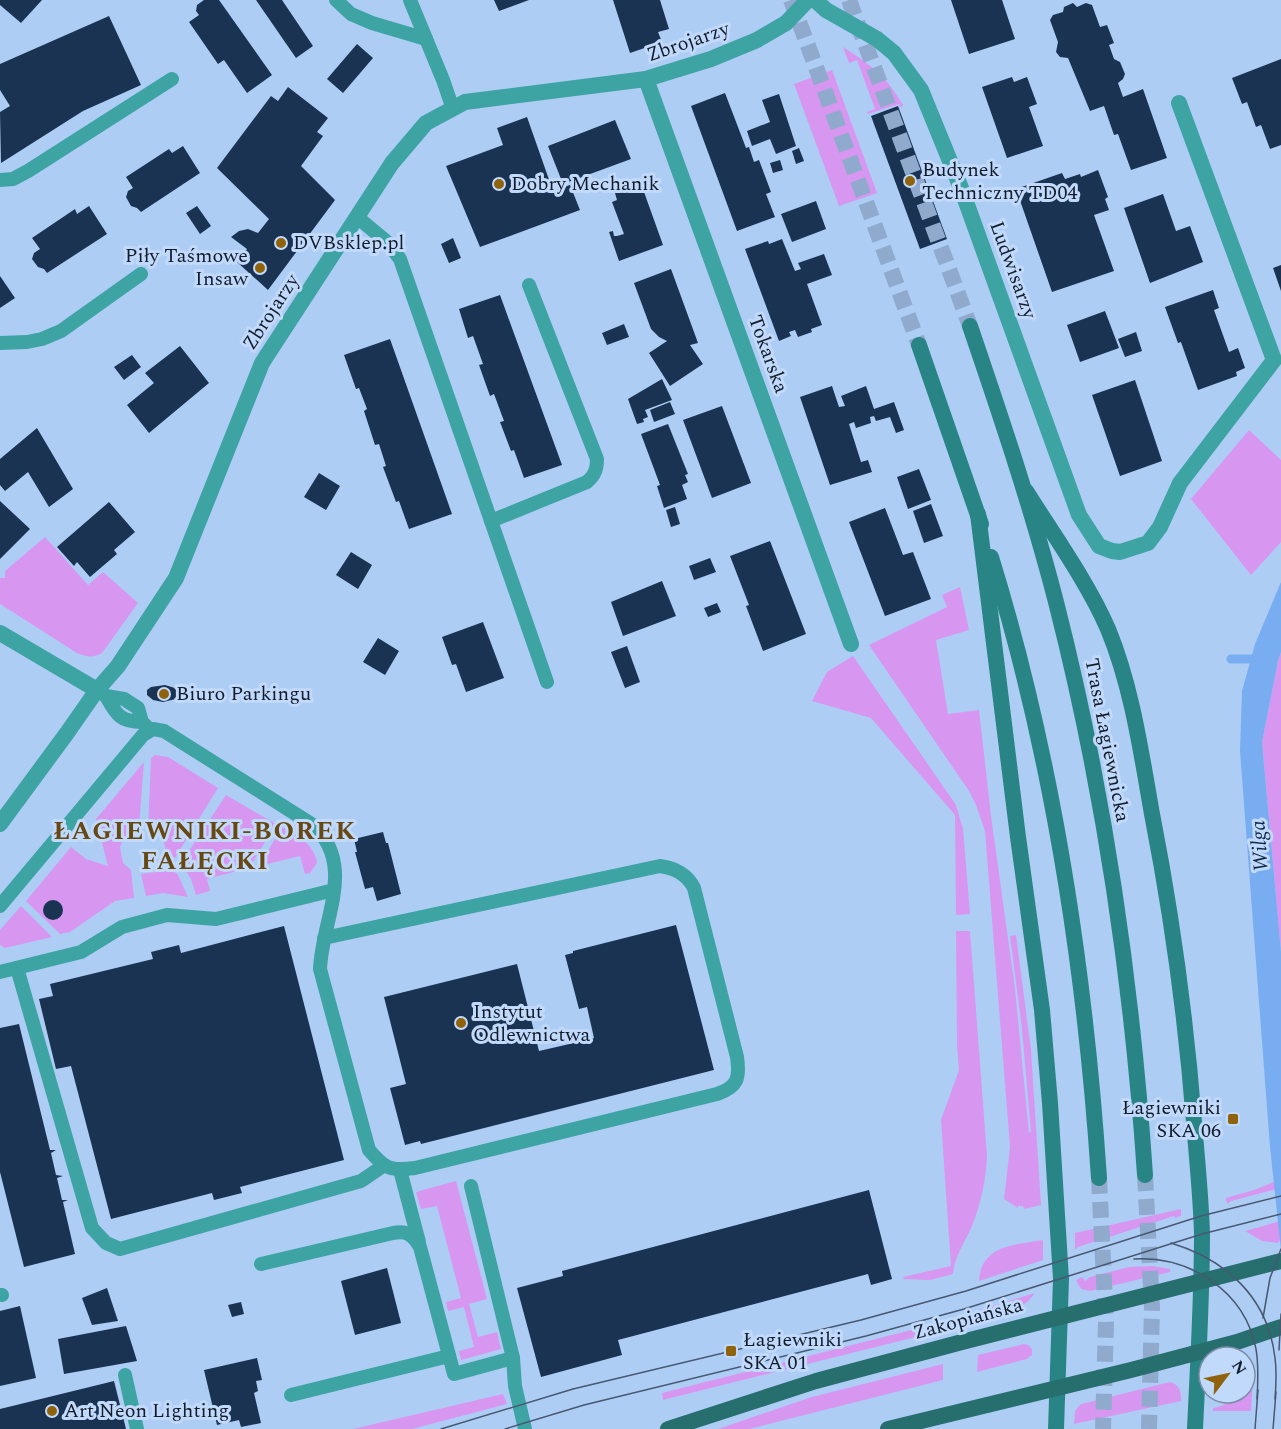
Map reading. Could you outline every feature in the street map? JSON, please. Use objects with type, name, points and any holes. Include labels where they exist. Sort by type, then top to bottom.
[{"type":"main road","name":"Trasa Łagiewnicka","points":[[970,326],[1026,491],[1056,601],[1096,779],[1126,968],[1138,1073],[1144,1175]]},
{"type":"main road","points":[[919,345],[978,514],[1030,698],[1068,890],[1088,1038],[1100,1178]]},
{"type":"main road","points":[[1026,491],[1107,627],[1127,686],[1171,913],[1190,1066],[1202,1234],[1199,1345]]},
{"type":"main road","points":[[978,514],[1042,1010],[1058,1221],[1061,1317],[1056,1429]]},
{"type":"main road","name":"Zakopiańska","points":[[668,1429],[816,1381],[1281,1261]]},
{"type":"main road","points":[[1220,1345],[1281,1327]]},
{"type":"main road","points":[[888,1429],[1059,1388],[1197,1352]]},
{"type":"main road","points":[[1196,1429],[1197,1403]]},
{"type":"street","name":"Zbrojarzy","points":[[0,824],[101,693],[176,578],[262,363],[392,163],[426,123],[465,102],[646,79],[711,59],[757,40],[786,23],[808,0]]},
{"type":"street","name":"Ludwisarzy","points":[[815,0],[826,10],[877,39],[894,53],[921,90],[954,169],[1078,515],[1099,546],[1112,552],[1120,552],[1148,543],[1160,527],[1180,483],[1274,360],[1179,104]]},
{"type":"street","name":"Tokarska","points":[[646,79],[851,644]]},
{"type":"street","points":[[0,633],[101,693]]},
{"type":"lane","points":[[336,0],[351,14],[372,23],[426,39]]},
{"type":"lane","points":[[410,0],[453,109]]},
{"type":"lane","points":[[0,180],[13,180],[172,79]]},
{"type":"lane","points":[[357,217],[387,242],[400,259],[547,682]]},
{"type":"lane","points":[[0,343],[27,342],[61,331],[141,274]]},
{"type":"lane","points":[[491,521],[587,482],[594,476],[597,468],[597,459],[529,285]]},
{"type":"lane","points":[[101,693],[115,712],[128,722],[164,731],[314,825],[330,844],[335,857],[336,871],[334,890],[324,938],[320,969],[369,1150],[382,1166],[400,1170],[415,1168],[717,1094],[732,1087],[738,1074],[737,1057],[694,888],[685,875],[669,867],[660,866],[324,938]]},
{"type":"lane","points":[[0,906],[143,735],[146,726]]},
{"type":"lane","points":[[0,972],[81,952],[122,927],[167,915],[216,919],[334,890]]},
{"type":"lane","points":[[17,968],[92,1228],[106,1244],[120,1250],[246,1215],[361,1181],[382,1166]]},
{"type":"lane","points":[[400,1170],[454,1374],[513,1358]]},
{"type":"lane","points":[[471,1186],[513,1358],[515,1386],[525,1429]]},
{"type":"lane","points":[[261,1264],[400,1231],[413,1235],[420,1247]]},
{"type":"lane","points":[[291,1395],[449,1356]]},
{"type":"lane","points":[[124,1375],[137,1429]]},
{"type":"shaded area","points":[[843,47],[884,78],[903,105],[901,108],[899,104],[868,114],[867,112],[875,109],[857,60],[849,63]]},
{"type":"shaded area","points":[[832,70],[877,193],[839,206],[794,84]]},
{"type":"shaded area","points":[[1249,430],[1281,460],[1281,542],[1251,575],[1191,499]]},
{"type":"shaded area","points":[[45,537],[88,585],[103,572],[138,603],[99,655],[90,656],[77,653],[0,604],[0,578],[5,578],[5,571]]},
{"type":"shaded area","points":[[960,587],[969,630],[936,640],[948,714],[979,710],[1015,989],[1029,1133],[1031,1132],[1022,1029],[1010,936],[1016,935],[1031,1050],[1041,1205],[1024,1209],[1023,1206],[1018,1206],[1018,1208],[1004,1199],[1010,1147],[985,831],[969,791],[869,645],[947,607],[942,595]]},
{"type":"shaded area","points":[[1281,652],[1281,952],[1262,742]]},
{"type":"shaded area","points":[[853,656],[956,805],[963,829],[970,914],[956,915],[955,815],[871,718],[812,701],[827,672]]},
{"type":"shaded area","points":[[155,755],[168,757],[218,788],[175,858],[166,852],[159,835],[148,828],[151,758]]},
{"type":"shaded area","points":[[144,762],[139,828],[125,836],[120,847],[123,863],[131,870],[134,898],[115,901],[70,932],[60,934],[26,901],[71,847],[86,859],[108,866],[96,819]]},
{"type":"shaded area","points":[[226,795],[276,824],[249,868],[207,879],[210,891],[196,895],[191,879],[181,863]]},
{"type":"shaded area","points":[[282,827],[304,841],[313,851],[317,863],[310,873],[305,874],[300,856],[259,866]]},
{"type":"shaded area","points":[[164,862],[178,875],[188,897],[163,893],[146,896],[141,874],[155,872]]},
{"type":"shaded area","points":[[21,906],[52,937],[5,948],[0,945],[0,930]]},
{"type":"shaded area","points":[[956,931],[970,931],[987,1156],[984,1183],[972,1226],[958,1256],[953,1274],[930,1280],[904,1279],[903,1277],[951,1266],[941,1120],[959,1070]]},
{"type":"shaded area","points":[[1281,1179],[1281,1188],[1227,1204],[1226,1198]]},
{"type":"shaded area","points":[[456,1181],[487,1299],[469,1304],[478,1337],[497,1332],[501,1349],[461,1360],[459,1351],[474,1347],[464,1307],[448,1311],[446,1302],[461,1298],[437,1206],[421,1209],[416,1192]]},
{"type":"shaded area","points":[[1181,1209],[1181,1216],[1175,1218],[1174,1216],[1078,1247],[1075,1250],[1075,1233]]},
{"type":"shaded area","points":[[1281,1221],[1281,1239],[1278,1243],[1262,1241],[1245,1231]]},
{"type":"shaded area","points":[[1043,1240],[1043,1260],[979,1281],[981,1269],[993,1254],[1011,1246]]},
{"type":"shaded area","points":[[1152,1266],[1170,1269],[1170,1272],[1090,1291],[1081,1289],[1076,1280],[1082,1277],[1085,1281],[1090,1277],[1129,1267]]},
{"type":"shaded area","points":[[1035,1293],[1016,1309],[978,1322],[979,1310]]},
{"type":"shaded area","points":[[943,1322],[944,1330],[663,1400],[662,1393]]},
{"type":"shaded area","points":[[1024,1344],[1032,1349],[1032,1355],[1027,1359],[977,1372],[978,1355]]},
{"type":"shaded area","points":[[943,1364],[943,1380],[749,1429],[718,1429],[812,1397]]},
{"type":"shaded area","points":[[1170,1382],[1179,1389],[1181,1401],[1074,1424],[1075,1411],[1081,1404]]},
{"type":"shaded area","points":[[503,1394],[507,1404],[412,1429],[353,1429]]},
{"type":"shaded area","points":[[1251,1405],[1251,1411],[1213,1411],[1213,1408]]},
{"type":"water","name":"Wilga","points":[[1281,582],[1281,652],[1262,742],[1281,952],[1281,1250],[1270,1147],[1240,751],[1242,691],[1255,644]]},
{"type":"building","points":[[0,0],[42,0],[21,23],[0,5]]},
{"type":"building","points":[[204,0],[219,0],[272,75],[247,93],[224,60],[218,64],[189,22],[199,15],[196,11],[197,5]]},
{"type":"building","points":[[256,0],[282,0],[313,46],[296,58]]},
{"type":"building","points":[[494,0],[529,0],[499,11]]},
{"type":"building","points":[[613,0],[660,0],[669,29],[658,32],[662,42],[630,53]]},
{"type":"building","points":[[951,0],[1002,0],[1015,39],[969,54]]},
{"type":"building","points":[[1073,3],[1077,7],[1086,3],[1092,5],[1100,27],[1107,25],[1114,43],[1109,45],[1114,59],[1120,62],[1125,74],[1118,83],[1123,97],[1143,89],[1167,158],[1131,170],[1118,134],[1114,135],[1104,106],[1090,111],[1068,58],[1060,57],[1056,52],[1058,42],[1050,20],[1053,15],[1063,12],[1064,7]]},
{"type":"building","points":[[109,16],[141,85],[83,111],[1,163],[0,112],[10,106],[0,90],[0,64]]},
{"type":"building","points":[[357,44],[373,58],[343,93],[327,79]]},
{"type":"building","points":[[1281,59],[1281,145],[1270,149],[1261,125],[1256,127],[1247,102],[1242,104],[1232,78]]},
{"type":"building","points":[[1012,77],[1014,82],[1027,77],[1037,104],[1029,107],[1043,146],[1007,158],[982,87]]},
{"type":"building","points":[[288,87],[328,118],[317,132],[323,136],[301,166],[335,200],[268,290],[237,262],[247,249],[231,237],[239,231],[248,229],[258,233],[269,219],[217,168],[271,96],[278,101]]},
{"type":"building","points":[[725,93],[746,148],[749,147],[754,162],[759,160],[771,192],[766,194],[775,217],[737,231],[691,106]]},
{"type":"building","points":[[779,94],[796,146],[776,154],[770,139],[752,146],[747,131],[770,122],[762,100]]},
{"type":"building","name":"Budynek Techniczny TD04","points":[[898,106],[947,239],[920,249],[871,116]]},
{"type":"building","points":[[527,117],[553,191],[570,185],[580,210],[480,247],[446,166],[503,145],[497,128]]},
{"type":"building","points":[[615,120],[631,159],[563,184],[548,146]]},
{"type":"building","points":[[183,146],[200,173],[141,212],[131,206],[126,197],[128,191],[133,188],[126,177],[169,149],[172,153]]},
{"type":"building","points":[[799,148],[804,161],[796,164],[792,151]]},
{"type":"building","points":[[780,160],[783,170],[773,173],[770,163]]},
{"type":"building","points":[[1098,170],[1108,197],[1105,199],[1109,210],[1094,215],[1114,271],[1052,292],[1016,189],[1062,173],[1065,179],[1080,174],[1081,177]]},
{"type":"building","points":[[634,187],[636,193],[644,192],[663,245],[619,261],[609,232],[613,231],[614,236],[624,234],[612,202],[617,200],[615,193]]},
{"type":"building","points":[[1163,194],[1176,231],[1190,226],[1203,262],[1150,283],[1124,208]]},
{"type":"building","points":[[816,201],[826,229],[792,242],[781,214]]},
{"type":"building","points":[[89,206],[107,234],[47,273],[38,267],[32,259],[34,253],[40,249],[32,238],[75,209],[77,214]]},
{"type":"building","points":[[197,206],[211,226],[200,234],[186,213]]},
{"type":"building","points":[[453,238],[461,258],[449,263],[441,244]]},
{"type":"building","points":[[782,239],[795,271],[801,269],[798,263],[824,254],[832,275],[807,284],[822,325],[798,337],[795,330],[789,332],[791,336],[779,341],[745,249]]},
{"type":"building","points":[[1281,265],[1281,291],[1273,268]]},
{"type":"building","points":[[671,269],[698,343],[690,345],[703,364],[670,386],[649,353],[667,341],[651,329],[634,283]]},
{"type":"building","points":[[0,276],[15,298],[0,308]]},
{"type":"building","points":[[1213,290],[1219,308],[1214,310],[1229,352],[1238,348],[1245,368],[1236,372],[1237,376],[1198,390],[1181,342],[1178,343],[1165,307]]},
{"type":"building","points":[[500,295],[562,465],[524,478],[514,450],[511,451],[500,422],[504,421],[494,394],[490,396],[479,365],[483,364],[473,336],[468,338],[459,309]]},
{"type":"building","points":[[1105,311],[1119,348],[1080,362],[1067,325]]},
{"type":"building","points":[[624,324],[629,337],[607,345],[602,333]]},
{"type":"building","points":[[1136,332],[1142,351],[1125,357],[1118,339]]},
{"type":"building","points":[[390,339],[452,514],[409,529],[399,501],[396,502],[383,467],[386,466],[379,444],[375,445],[364,411],[367,409],[359,388],[356,389],[344,355]]},
{"type":"building","points":[[180,346],[209,383],[149,433],[127,405],[154,383],[145,373]]},
{"type":"building","points":[[132,355],[141,367],[124,380],[114,367]]},
{"type":"building","points":[[662,379],[672,400],[645,410],[648,417],[643,419],[644,422],[637,424],[628,399]]},
{"type":"building","points":[[1135,380],[1162,461],[1120,476],[1092,395]]},
{"type":"building","points":[[832,386],[839,407],[845,406],[841,396],[866,386],[874,409],[894,402],[904,430],[896,433],[890,417],[876,421],[874,416],[870,417],[871,423],[856,428],[854,422],[849,424],[861,462],[868,460],[872,472],[830,485],[800,397]]},
{"type":"building","points":[[670,402],[675,414],[654,422],[650,410]]},
{"type":"building","points":[[722,406],[751,483],[712,498],[683,420]]},
{"type":"building","points":[[668,424],[688,474],[685,475],[688,482],[682,485],[687,499],[664,508],[657,486],[660,485],[641,434]]},
{"type":"building","points":[[37,428],[73,489],[49,507],[28,472],[5,491],[0,485],[0,459]]},
{"type":"building","points":[[919,469],[931,500],[908,509],[897,477]]},
{"type":"building","points":[[319,473],[340,486],[326,510],[304,497]]},
{"type":"building","points":[[0,501],[30,529],[0,559]]},
{"type":"building","points":[[109,502],[135,532],[114,550],[117,554],[90,577],[77,562],[74,566],[57,547]]},
{"type":"building","points":[[931,504],[943,536],[924,543],[913,511]]},
{"type":"building","points":[[675,507],[680,524],[671,527],[666,510]]},
{"type":"building","points":[[885,508],[903,555],[913,552],[931,599],[885,616],[849,522]]},
{"type":"building","points":[[770,541],[806,634],[763,651],[746,606],[749,605],[730,556]]},
{"type":"building","points":[[351,552],[372,565],[358,589],[336,575]]},
{"type":"building","points":[[710,558],[716,572],[694,580],[689,566]]},
{"type":"building","points":[[662,581],[676,616],[623,636],[611,602]]},
{"type":"building","points":[[717,603],[721,612],[708,617],[704,608]]},
{"type":"building","points":[[483,622],[504,678],[466,692],[456,664],[452,665],[442,637]]},
{"type":"building","points":[[378,638],[399,651],[385,675],[363,662]]},
{"type":"building","points":[[627,646],[640,682],[625,688],[611,652]]},
{"type":"building","name":"Biuro Parkingu","points":[[165,685],[178,689],[181,693],[180,698],[163,702],[153,700],[147,695],[147,690],[151,687]]},
{"type":"building","points":[[383,832],[401,894],[377,901],[373,887],[365,889],[355,852],[357,852],[354,839]]},
{"type":"building","points":[[53,900],[60,903],[63,910],[60,917],[53,920],[46,917],[43,910],[46,903]]},
{"type":"building","name":"Instytut Odlewnictwa","points":[[676,925],[714,1070],[421,1144],[420,1141],[405,1145],[390,1088],[406,1084],[384,997],[517,964],[539,1051],[587,1040],[594,1038],[587,1007],[579,1009],[565,955]]},
{"type":"building","points":[[284,926],[344,1160],[240,1187],[242,1193],[214,1200],[212,1193],[111,1219],[71,1066],[56,1069],[39,999],[53,996],[50,984],[153,959],[151,952],[179,945],[181,953]]},
{"type":"building","points":[[19,1024],[50,1150],[56,1150],[51,1153],[56,1175],[63,1176],[57,1178],[62,1200],[68,1200],[63,1202],[75,1254],[24,1267],[0,1172],[0,1028]]},
{"type":"building","points":[[869,1190],[892,1279],[871,1285],[868,1274],[618,1340],[622,1355],[541,1377],[517,1288],[563,1276],[562,1271]]},
{"type":"building","points":[[387,1268],[401,1323],[355,1335],[341,1281]]},
{"type":"building","points":[[107,1288],[118,1321],[92,1325],[82,1298]]},
{"type":"building","points":[[241,1302],[244,1314],[232,1317],[228,1305]]},
{"type":"building","points":[[20,1306],[36,1378],[0,1386],[0,1311]]},
{"type":"building","points":[[126,1326],[137,1361],[64,1374],[58,1339]]},
{"type":"building","points":[[257,1358],[262,1380],[256,1381],[258,1391],[254,1393],[261,1423],[241,1427],[239,1420],[217,1425],[204,1370]]},
{"type":"building","points":[[114,1381],[126,1429],[0,1429],[0,1409]]},
{"type":"waterway","points":[[1231,659],[1261,659]]},
{"type":"tunnel","points":[[791,0],[919,345]]},
{"type":"tunnel","points":[[849,0],[970,326]]},
{"type":"tunnel","points":[[1145,1175],[1152,1308],[1149,1429]]},
{"type":"tunnel","points":[[1099,1178],[1106,1322],[1103,1429]]},
{"type":"tram line","points":[[441,1429],[573,1389],[861,1320],[966,1291],[1201,1216],[1281,1196]]},
{"type":"tram line","points":[[505,1429],[584,1405],[866,1336],[964,1309],[1202,1234],[1281,1214]]},
{"type":"tram line","points":[[1171,1243],[1191,1250],[1227,1271],[1254,1300],[1264,1317],[1271,1337],[1276,1368],[1275,1399]]},
{"type":"tram line","points":[[1263,1318],[1270,1278],[1281,1249]]},
{"type":"tram line","points":[[1134,1259],[1175,1264],[1212,1281],[1240,1310],[1250,1328],[1255,1345]]},
{"type":"tram line","points":[[1279,1350],[1281,1314]]},
{"type":"tram line","points":[[1257,1358],[1257,1399]]},
{"type":"tram line","points":[[1255,1429],[1258,1390]]},
{"type":"tram line","points":[[1273,1429],[1276,1392]]},
{"type":"place","name":"Budynek Techniczny TD04","points":[[910,181]]},
{"type":"place","name":"Dobry Mechanik","points":[[499,184]]},
{"type":"place","name":"DVBsklep.pl","points":[[281,243]]},
{"type":"place","name":"Piły Taśmowe Insaw","points":[[260,268]]},
{"type":"place","name":"Biuro Parkingu","points":[[164,694]]},
{"type":"place","name":"Instytut Odlewnictwa","points":[[461,1023]]},
{"type":"place","name":"Łagiewniki SKA 06","points":[[1233,1119]]},
{"type":"place","name":"Łagiewniki SKA 01","points":[[731,1351]]},
{"type":"place","name":"Art Neon Lighting","points":[[52,1411]]},
{"type":"district","name":"ŁAGIEWNIKI-BOREK FAŁĘCKI","points":[[205,846]]}]
